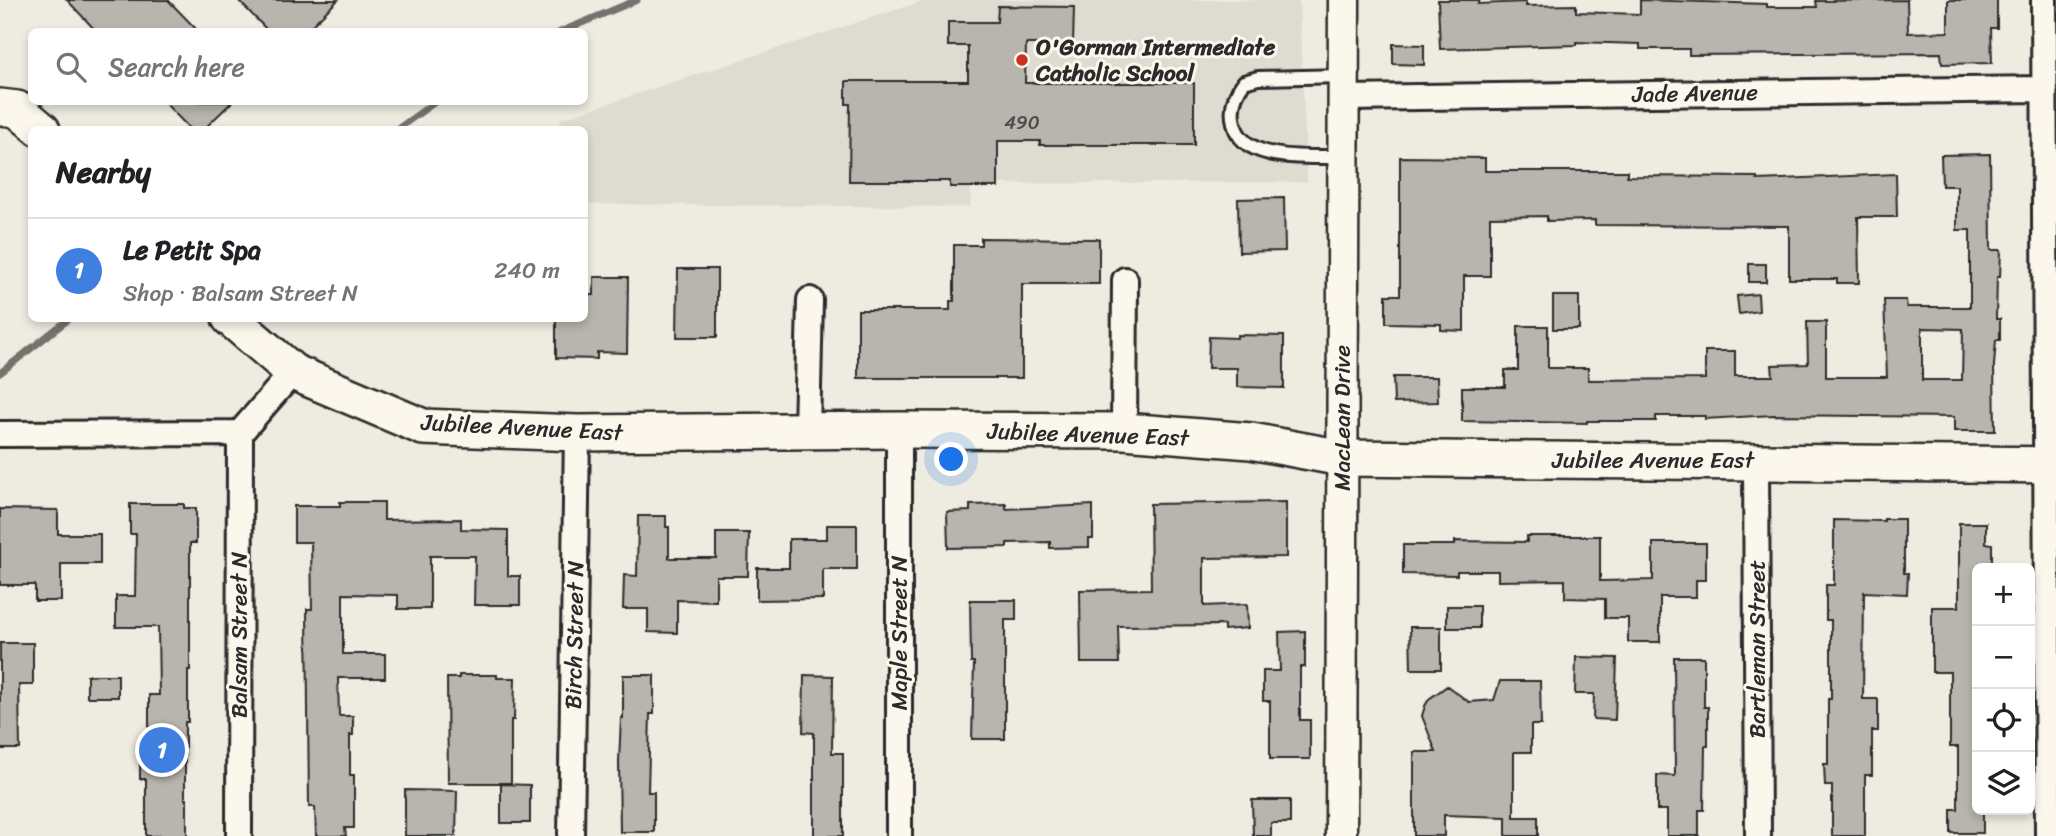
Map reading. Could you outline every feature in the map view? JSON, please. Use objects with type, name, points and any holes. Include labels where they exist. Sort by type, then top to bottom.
[{"type":"main road","points":[[0,107],[17,109],[37,126]]},
{"type":"main road","name":"Jubilee Avenue East","points":[[235,322],[293,372],[422,427],[577,433],[899,430],[1124,432],[1251,441],[1342,458],[2051,465]]},
{"type":"street","name":"MacLean Drive","points":[[1341,836],[1343,0]]},
{"type":"street","points":[[2044,0],[2051,89],[2048,836]]},
{"type":"street","name":"Jade Avenue","points":[[1344,87],[2051,89]]},
{"type":"street","points":[[1124,432],[1125,280]]},
{"type":"street","points":[[807,431],[810,300]]},
{"type":"street","points":[[0,434],[240,433],[293,372]]},
{"type":"street","name":"Maple Street N","points":[[899,430],[899,836]]},
{"type":"street","name":"Balsam Street N","points":[[239,836],[240,433]]},
{"type":"street","name":"Birch Street N","points":[[571,836],[577,433]]},
{"type":"street","name":"Bartleman Street","points":[[1756,461],[1758,836]]},
{"type":"lane","points":[[1344,87],[1258,78],[1244,82],[1234,102],[1233,120],[1237,135],[1245,144],[1256,149],[1275,154],[1344,157]]},
{"type":"shaded area","name":"O'Gorman Intermediate Catholic School","points":[[926,0],[1299,0],[1307,182],[971,184],[970,207],[590,204],[588,126],[563,126],[560,119]]},
{"type":"building","points":[[67,0],[168,0],[195,28],[93,28]]},
{"type":"building","points":[[238,0],[338,0],[309,28],[265,28]]},
{"type":"building","points":[[1438,0],[1480,0],[1478,4],[1526,2],[1526,6],[1576,5],[1576,12],[1640,14],[1640,0],[1817,7],[1816,1],[1907,0],[1908,33],[1948,32],[1948,0],[1997,0],[1997,28],[1991,28],[1992,63],[1942,64],[1941,53],[1689,55],[1689,49],[1640,49],[1640,44],[1576,42],[1576,45],[1440,49]]},
{"type":"building","name":"O'Gorman Intermediate Catholic School","points":[[998,6],[1074,7],[1073,44],[1026,44],[1025,83],[1194,83],[1194,145],[1040,145],[1040,141],[998,141],[998,187],[950,187],[950,181],[849,181],[850,104],[846,104],[846,81],[968,81],[968,46],[948,46],[948,22],[997,22]]},
{"type":"building","points":[[1393,44],[1424,45],[1424,65],[1393,64]]},
{"type":"building","points":[[167,105],[229,105],[207,126],[187,126]]},
{"type":"building","points":[[1990,154],[1991,250],[2001,250],[1996,319],[2000,319],[2000,340],[1996,340],[1994,365],[1995,431],[1954,431],[1954,417],[1773,415],[1705,419],[1705,416],[1656,416],[1656,421],[1587,423],[1462,421],[1462,387],[1505,387],[1505,370],[1518,370],[1518,326],[1548,326],[1548,368],[1588,368],[1588,380],[1705,379],[1705,351],[1735,351],[1735,376],[1773,376],[1772,365],[1808,364],[1807,322],[1826,322],[1826,377],[1887,377],[1884,300],[1906,300],[1907,307],[1970,307],[1970,230],[1957,230],[1957,186],[1942,186],[1941,155]],"holes":[[[1922,328],[1963,329],[1962,380],[1922,380]]]},
{"type":"building","points":[[1400,157],[1485,158],[1485,171],[1627,171],[1627,176],[1757,177],[1757,180],[1896,174],[1897,217],[1858,217],[1859,283],[1837,283],[1837,279],[1789,279],[1789,226],[1595,225],[1595,220],[1547,221],[1547,216],[1490,217],[1490,276],[1464,276],[1464,331],[1441,330],[1441,324],[1386,323],[1386,295],[1400,295]]},
{"type":"building","points":[[1284,198],[1285,251],[1239,252],[1238,199]]},
{"type":"building","points":[[981,238],[1099,239],[1099,284],[1022,284],[1022,378],[858,378],[858,310],[950,310],[950,301],[954,301],[954,245],[981,245]]},
{"type":"building","points":[[1749,264],[1766,264],[1766,282],[1749,282]]},
{"type":"building","points":[[678,269],[717,269],[717,337],[677,337]]},
{"type":"building","points":[[594,277],[628,277],[627,353],[597,352],[597,359],[556,358],[556,322],[588,322],[588,295],[594,295]]},
{"type":"building","points":[[1758,294],[1759,311],[1739,314],[1737,296]]},
{"type":"building","points":[[1553,296],[1579,296],[1579,329],[1553,329]]},
{"type":"building","points":[[1237,335],[1284,336],[1284,388],[1237,387],[1237,368],[1208,368],[1209,337],[1237,338]]},
{"type":"building","points":[[1393,377],[1437,377],[1438,402],[1394,403]]},
{"type":"building","points":[[340,502],[384,502],[384,520],[461,519],[461,529],[508,530],[508,576],[520,576],[520,605],[474,605],[475,556],[430,556],[430,609],[398,609],[398,595],[343,594],[343,654],[385,654],[385,678],[338,678],[339,716],[353,716],[350,775],[354,775],[354,828],[345,828],[346,836],[316,836],[315,807],[309,807],[307,609],[312,609],[311,542],[294,542],[294,506],[340,506]]},
{"type":"building","points":[[1286,502],[1286,557],[1204,558],[1204,606],[1247,604],[1248,628],[1224,630],[1224,625],[1118,626],[1119,663],[1081,663],[1080,590],[1151,589],[1150,504]]},
{"type":"building","points":[[130,504],[184,504],[184,508],[196,508],[196,543],[190,543],[190,670],[188,722],[185,722],[187,836],[146,836],[146,779],[140,779],[140,745],[149,745],[149,695],[159,695],[158,627],[116,627],[116,596],[135,596],[136,534],[130,534]]},
{"type":"building","points":[[1006,504],[1006,509],[1093,505],[1093,539],[1089,539],[1089,547],[1050,548],[1050,542],[1007,543],[1007,547],[948,548],[947,512],[970,511],[970,505]]},
{"type":"building","points":[[0,509],[58,510],[58,534],[100,534],[100,564],[61,564],[61,601],[35,601],[35,585],[0,585]]},
{"type":"building","points":[[638,516],[666,516],[666,527],[669,527],[669,558],[716,558],[716,533],[749,533],[748,576],[716,576],[716,601],[677,600],[677,633],[648,632],[648,609],[623,609],[624,575],[637,576]]},
{"type":"building","points":[[1904,519],[1904,573],[1908,573],[1907,594],[1864,592],[1863,699],[1878,699],[1878,731],[1872,731],[1872,775],[1865,775],[1865,836],[1832,836],[1832,786],[1825,786],[1824,764],[1828,764],[1828,699],[1831,699],[1831,620],[1826,620],[1826,585],[1834,585],[1834,520]]},
{"type":"building","points":[[1959,523],[1986,523],[1986,543],[1992,544],[1992,563],[1972,563],[1972,815],[1983,815],[1983,833],[1951,833],[1951,809],[1958,809],[1958,747],[1950,747],[1950,672],[1932,672],[1932,607],[1959,607]]},
{"type":"building","points":[[827,525],[857,525],[857,569],[823,569],[823,599],[757,600],[757,568],[789,568],[789,539],[827,539]]},
{"type":"building","points":[[1527,536],[1600,536],[1600,581],[1653,580],[1653,543],[1706,543],[1706,580],[1696,580],[1696,597],[1660,597],[1660,642],[1628,642],[1628,618],[1605,618],[1605,599],[1565,598],[1565,580],[1498,581],[1498,571],[1457,571],[1457,575],[1403,574],[1403,545],[1455,545],[1455,541],[1527,542]]},
{"type":"building","points":[[970,600],[1016,600],[1016,620],[1005,620],[1005,739],[972,739],[974,662],[971,662]]},
{"type":"building","points":[[1447,606],[1479,606],[1479,628],[1447,628]]},
{"type":"building","points":[[1410,627],[1441,627],[1441,669],[1411,669]]},
{"type":"building","points":[[1305,631],[1305,667],[1300,667],[1300,720],[1310,720],[1310,759],[1270,759],[1270,701],[1263,701],[1263,671],[1280,671],[1279,632]]},
{"type":"building","points":[[0,643],[33,643],[33,685],[19,685],[20,749],[0,749]]},
{"type":"building","points":[[1576,657],[1617,658],[1615,720],[1593,719],[1594,694],[1575,694]]},
{"type":"building","points":[[1674,657],[1704,657],[1704,707],[1708,707],[1708,746],[1705,746],[1704,810],[1699,810],[1699,836],[1667,836],[1667,810],[1657,810],[1657,775],[1675,776]]},
{"type":"building","points":[[87,675],[118,675],[118,697],[87,697]]},
{"type":"building","points":[[459,675],[515,678],[514,720],[511,720],[511,783],[448,783],[447,678],[459,678]]},
{"type":"building","points":[[623,675],[654,675],[648,792],[654,792],[654,832],[620,832],[619,762]]},
{"type":"building","points":[[804,675],[833,676],[832,753],[843,753],[843,836],[814,836],[814,733],[803,732]]},
{"type":"building","points":[[1500,681],[1540,681],[1541,725],[1531,725],[1531,752],[1514,752],[1514,817],[1538,817],[1538,836],[1506,836],[1506,817],[1444,815],[1444,836],[1414,836],[1414,752],[1436,752],[1422,716],[1425,706],[1429,699],[1447,686],[1469,702],[1494,700]]},
{"type":"building","points":[[501,784],[530,785],[530,823],[501,823]]},
{"type":"building","points":[[405,790],[457,791],[456,836],[405,836]]},
{"type":"building","points":[[1252,800],[1290,800],[1290,823],[1271,823],[1271,836],[1253,836]]},
{"type":"waterway","points":[[570,28],[637,0]]},
{"type":"waterway","points":[[402,126],[431,105]]},
{"type":"waterway","points":[[0,373],[65,322]]},
{"type":"place","name":"O'Gorman Intermediate Catholic School","points":[[1022,60]]},
{"type":"place","name":"Le Petit Spa","points":[[162,750]]}]
